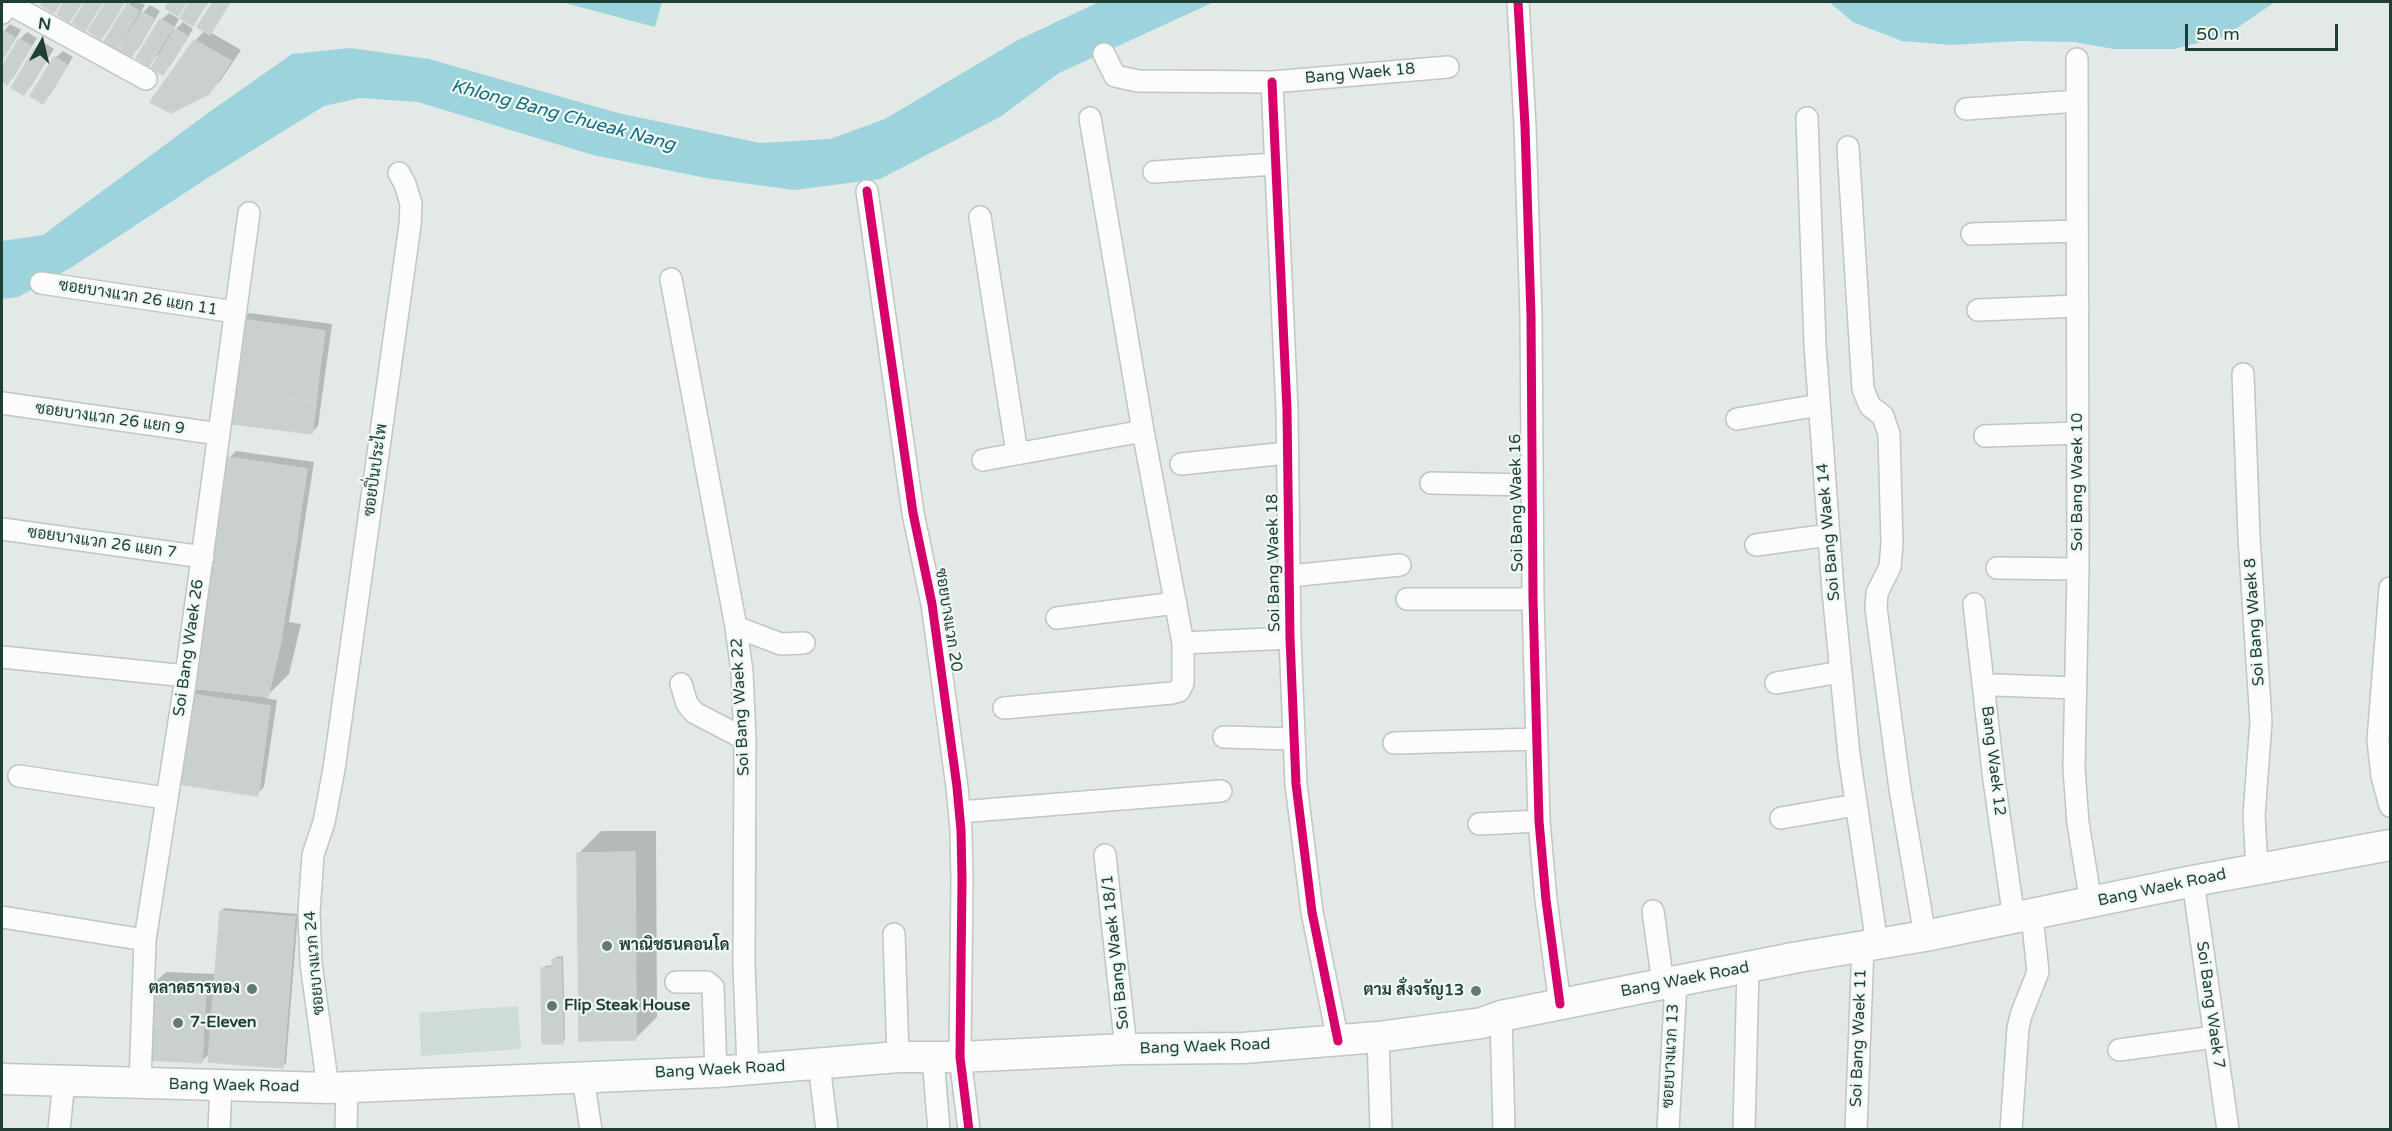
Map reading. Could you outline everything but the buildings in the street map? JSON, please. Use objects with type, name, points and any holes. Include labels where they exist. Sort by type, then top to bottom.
[{"type":"main road","name":"Bang Waek Road","points":[[2,1078],[338,1088],[716,1072],[898,1057],[1126,1049],[1243,1048],[1338,1041],[1482,1023],[1501,1016],[1793,958],[1925,936],[2193,881],[2391,845]]},
{"type":"street","name":"Soi Bang Waek 16","points":[[1518,2],[1525,126],[1531,316],[1533,599],[1539,821],[1546,900],[1560,1004]]},
{"type":"street","points":[[6,5],[146,79]]},
{"type":"street","name":"Bang Waek 18","points":[[1104,54],[1115,76],[1138,81],[1272,82],[1448,67]]},
{"type":"street","name":"Soi Bang Waek 10","points":[[2077,59],[2078,569],[2074,780],[2091,903]]},
{"type":"street","name":"Soi Bang Waek 18","points":[[1272,82],[1287,453],[1290,638],[1299,813],[1312,912],[1338,1041]]},
{"type":"street","points":[[1966,110],[2077,101]]},
{"type":"street","points":[[1004,708],[1172,693],[1179,691],[1183,683],[1183,643],[1143,430],[1090,118]]},
{"type":"street","name":"Soi Bang Waek 14","points":[[1807,118],[1819,405],[1848,755],[1856,805],[1870,945]]},
{"type":"street","points":[[1848,147],[1863,389],[1870,406],[1883,416],[1889,434],[1892,543],[1890,567],[1877,593],[1876,608],[1900,789],[1925,936]]},
{"type":"street","points":[[1154,172],[1275,164]]},
{"type":"street","name":"ซอยปิ่นประไพ","points":[[334,769],[410,225],[411,204],[399,173]]},
{"type":"street","name":"ซอยบางแวก 20","points":[[867,191],[913,513],[932,604],[960,812],[962,880],[947,1057]]},
{"type":"street","name":"Soi Bang Waek 26","points":[[140,1083],[145,940],[165,798],[186,676],[249,213]]},
{"type":"street","points":[[980,217],[1017,453]]},
{"type":"street","points":[[1972,234],[2078,231]]},
{"type":"street","name":"Soi Bang Waek 22","points":[[671,279],[736,627],[742,672],[745,739],[744,965],[748,1069]]},
{"type":"street","name":"ซอยบางแวก 26 แยก 11","points":[[41,283],[235,312]]},
{"type":"street","points":[[1978,310],[2078,306]]},
{"type":"street","name":"Soi Bang Waek 8","points":[[2243,374],[2250,548],[2261,696],[2254,815],[2257,869]]},
{"type":"street","name":"ซอยบางแวก 26 แยก 9","points":[[2,403],[219,434]]},
{"type":"street","points":[[1737,419],[1819,405]]},
{"type":"street","points":[[983,460],[1143,430]]},
{"type":"street","points":[[1985,436],[2078,433]]},
{"type":"street","points":[[1181,464],[1287,453]]},
{"type":"street","points":[[1431,483],[1532,485]]},
{"type":"street","name":"ซอยบางแวก 26 แยก 7","points":[[2,529],[203,557]]},
{"type":"street","points":[[1756,545],[1829,535]]},
{"type":"street","points":[[1289,576],[1400,565]]},
{"type":"street","points":[[1997,568],[2078,569]]},
{"type":"street","points":[[2391,588],[2379,760],[2391,806]]},
{"type":"street","points":[[1407,599],[1533,599]]},
{"type":"street","points":[[1057,618],[1176,603]]},
{"type":"street","name":"Bang Waek 12","points":[[1974,604],[1994,780],[2023,917],[2038,972],[2018,1028],[2011,1130]]},
{"type":"street","points":[[736,627],[781,644],[804,643]]},
{"type":"street","points":[[1183,643],[1290,638]]},
{"type":"street","points":[[2,657],[186,676]]},
{"type":"street","points":[[1776,683],[1841,672]]},
{"type":"street","points":[[681,684],[687,704],[695,713],[745,739]]},
{"type":"street","points":[[1996,685],[2075,688]]},
{"type":"street","points":[[1224,737],[1294,739]]},
{"type":"street","points":[[1394,743],[1537,739]]},
{"type":"street","name":"ซอยบางแวก 24","points":[[334,769],[324,822],[313,855],[309,912],[311,963],[346,1130]]},
{"type":"street","points":[[19,776],[165,798]]},
{"type":"street","points":[[960,812],[1221,791]]},
{"type":"street","points":[[1781,818],[1856,805]]},
{"type":"street","points":[[1479,824],[1539,821]]},
{"type":"street","name":"Soi Bang Waek 18/1","points":[[1105,855],[1126,1049]]},
{"type":"street","name":"Soi Bang Waek 7","points":[[2193,881],[2228,1130]]},
{"type":"street","name":"ซอยบางแวก 13","points":[[1653,911],[1670,983],[1668,1130]]},
{"type":"street","points":[[2,917],[145,940]]},
{"type":"street","points":[[894,934],[898,1057]]},
{"type":"street","name":"Soi Bang Waek 11","points":[[1856,1130],[1870,945]]},
{"type":"street","points":[[1744,1130],[1748,968]]},
{"type":"street","points":[[676,982],[707,982],[713,987],[716,1072]]},
{"type":"street","points":[[1501,1016],[1504,1130]]},
{"type":"street","points":[[1378,1037],[1381,1130]]},
{"type":"street","points":[[2119,1050],[2214,1037]]},
{"type":"street","points":[[939,1130],[947,1057]]},
{"type":"street","points":[[947,1057],[969,1130]]},
{"type":"street","points":[[819,1064],[827,1130]]},
{"type":"street","points":[[583,1078],[591,1130]]},
{"type":"street","points":[[59,1130],[64,1081]]},
{"type":"street","points":[[219,1130],[221,1084]]},
{"type":"shaded area","points":[[518,1006],[521,1049],[421,1056],[419,1013]]},
{"type":"water","points":[[561,2],[662,2],[655,27]]},
{"type":"water","name":"Khlong Bang Chueak Nang","points":[[1099,2],[1214,2],[1059,73],[1000,117],[880,179],[794,190],[706,178],[593,155],[418,102],[360,98],[324,106],[206,179],[72,267],[18,297],[2,299],[2,241],[43,235],[292,54],[350,48],[429,59],[618,113],[760,143],[830,139],[885,119],[1018,40]]},
{"type":"water","points":[[1829,2],[2275,2],[2225,36],[2174,49],[2114,49],[2074,42],[2018,41],[1951,45],[1902,41],[1853,22]]},
{"type":"cycle path","points":[[1518,2],[1525,126],[1531,316],[1533,599],[1539,821],[1546,900],[1560,1004]]},
{"type":"cycle path","points":[[1272,82],[1287,410],[1290,638],[1296,784],[1312,912],[1338,1041]]},
{"type":"cycle path","points":[[867,191],[913,513],[932,604],[957,787],[962,880],[960,1057],[969,1130]]},
{"type":"place","name":"พาณิชธนคอนโด","points":[[607,946]]},
{"type":"place","name":"ตลาดธารทอง","points":[[252,989]]},
{"type":"place","name":"ตาม สั่งจรัญ13","points":[[1476,991]]},
{"type":"place","name":"Flip Steak House","points":[[552,1006]]},
{"type":"place","name":"7-Eleven","points":[[178,1023]]}]
